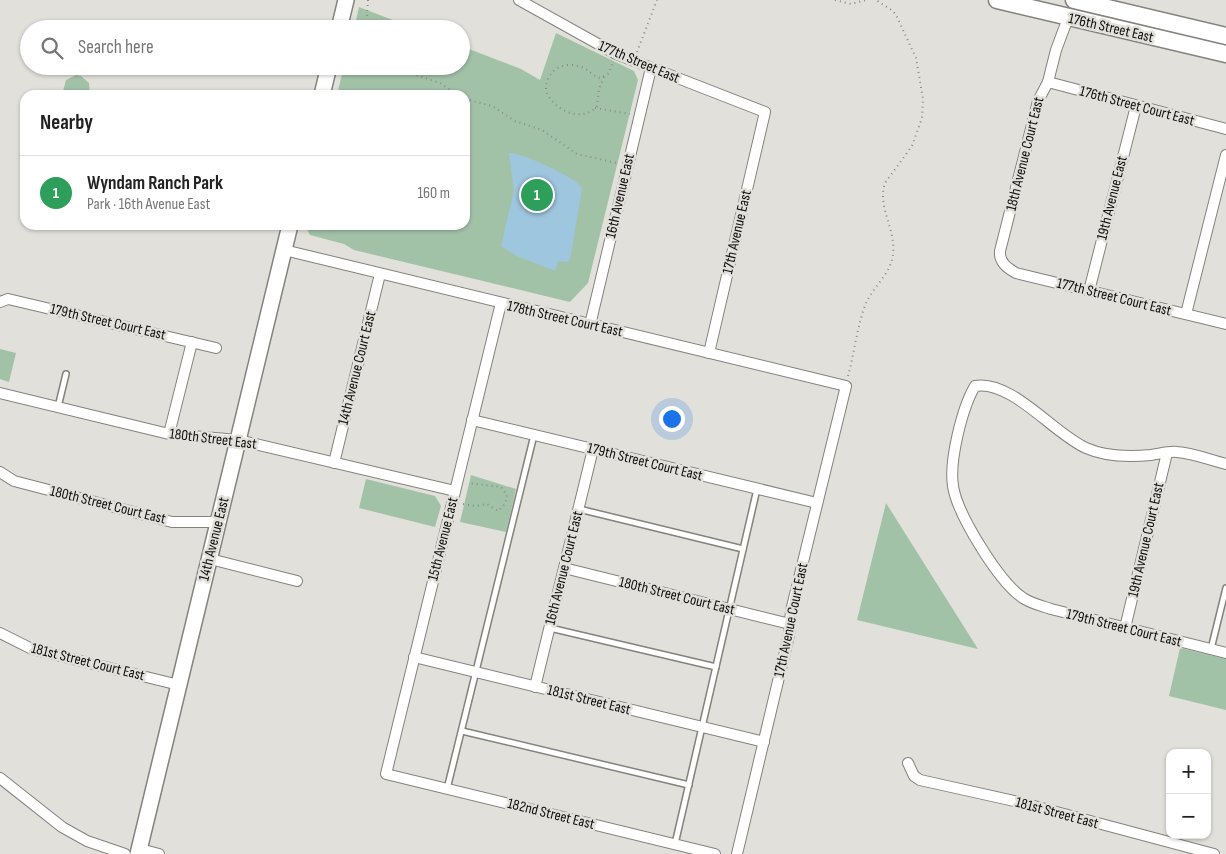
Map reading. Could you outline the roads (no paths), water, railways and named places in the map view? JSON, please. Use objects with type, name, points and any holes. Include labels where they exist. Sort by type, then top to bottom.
[{"type":"main road","name":"176th Street East","points":[[997,0],[1226,54]]},
{"type":"main road","name":"176th Street East","points":[[1074,0],[1226,36]]},
{"type":"main road","points":[[1068,18],[1080,10],[1133,22],[1157,19]]},
{"type":"street","points":[[340,20],[346,0]]},
{"type":"street","name":"177th Street East","points":[[519,0],[633,62],[766,112]]},
{"type":"street","name":"18th Avenue Court East","points":[[1004,265],[1000,251],[1038,101],[1048,82],[1056,50],[1068,18]]},
{"type":"street","name":"16th Avenue East","points":[[590,324],[651,68]]},
{"type":"street","points":[[323,90],[327,75]]},
{"type":"street","name":"176th Street Court East","points":[[1048,82],[1226,129]]},
{"type":"street","name":"19th Avenue East","points":[[1089,291],[1136,106]]},
{"type":"street","name":"17th Avenue East","points":[[709,353],[766,112]]},
{"type":"street","points":[[1186,314],[1226,155]]},
{"type":"street","name":"14th Avenue East","points":[[134,852],[179,685],[289,230]]},
{"type":"street","name":"178th Street Court East","points":[[284,250],[846,386]]},
{"type":"street","name":"177th Street Court East","points":[[1004,265],[1016,273],[1226,324]]},
{"type":"street","name":"14th Avenue Court East","points":[[334,463],[380,274]]},
{"type":"street","name":"179th Street Court East","points":[[0,302],[8,299],[216,348]]},
{"type":"street","name":"15th Avenue East","points":[[386,774],[501,303]]},
{"type":"street","points":[[168,434],[192,342]]},
{"type":"street","name":"179th Street Court East","points":[[1167,453],[1113,456],[1088,449],[1070,440],[1013,397],[982,385],[975,386],[966,406],[954,457],[953,485],[958,509],[1004,581],[1024,599],[1051,609],[1226,653]]},
{"type":"street","name":"17th Avenue Court East","points":[[737,854],[764,742],[791,612],[846,386]]},
{"type":"street","name":"180th Street East","points":[[0,393],[168,434],[238,440],[455,491]]},
{"type":"street","name":"179th Street Court East","points":[[472,420],[817,503]]},
{"type":"street","name":"16th Avenue Court East","points":[[535,687],[593,450]]},
{"type":"street","points":[[1167,453],[1177,452],[1226,464]]},
{"type":"street","name":"19th Avenue Court East","points":[[1125,628],[1167,453]]},
{"type":"street","name":"180th Street Court East","points":[[0,472],[21,482],[172,522],[219,522]]},
{"type":"street","points":[[210,559],[297,581]]},
{"type":"street","name":"180th Street Court East","points":[[564,568],[790,624]]},
{"type":"street","name":"181st Street Court East","points":[[0,633],[32,649],[179,685]]},
{"type":"street","name":"181st Street East","points":[[414,657],[764,742]]},
{"type":"street","name":"181st Street East","points":[[908,763],[914,776],[926,782],[1019,802],[1214,854]]},
{"type":"street","name":"182nd Street East","points":[[386,774],[716,854]]},
{"type":"street","points":[[0,778],[62,827],[86,840],[134,852],[159,854]]},
{"type":"lane","points":[[58,407],[66,374]]},
{"type":"lane","points":[[447,789],[534,435]]},
{"type":"lane","points":[[675,844],[757,489]]},
{"type":"lane","points":[[578,509],[743,549]]},
{"type":"lane","points":[[1211,649],[1226,588]]},
{"type":"lane","points":[[549,628],[716,667]]},
{"type":"lane","points":[[462,731],[689,785]]},
{"type":"water","points":[[509,153],[548,166],[570,178],[582,188],[570,260],[567,262],[558,261],[555,271],[517,256],[501,246],[514,191]]},
{"type":"place","name":"Wyndam Ranch Park","points":[[537,195]]}]
